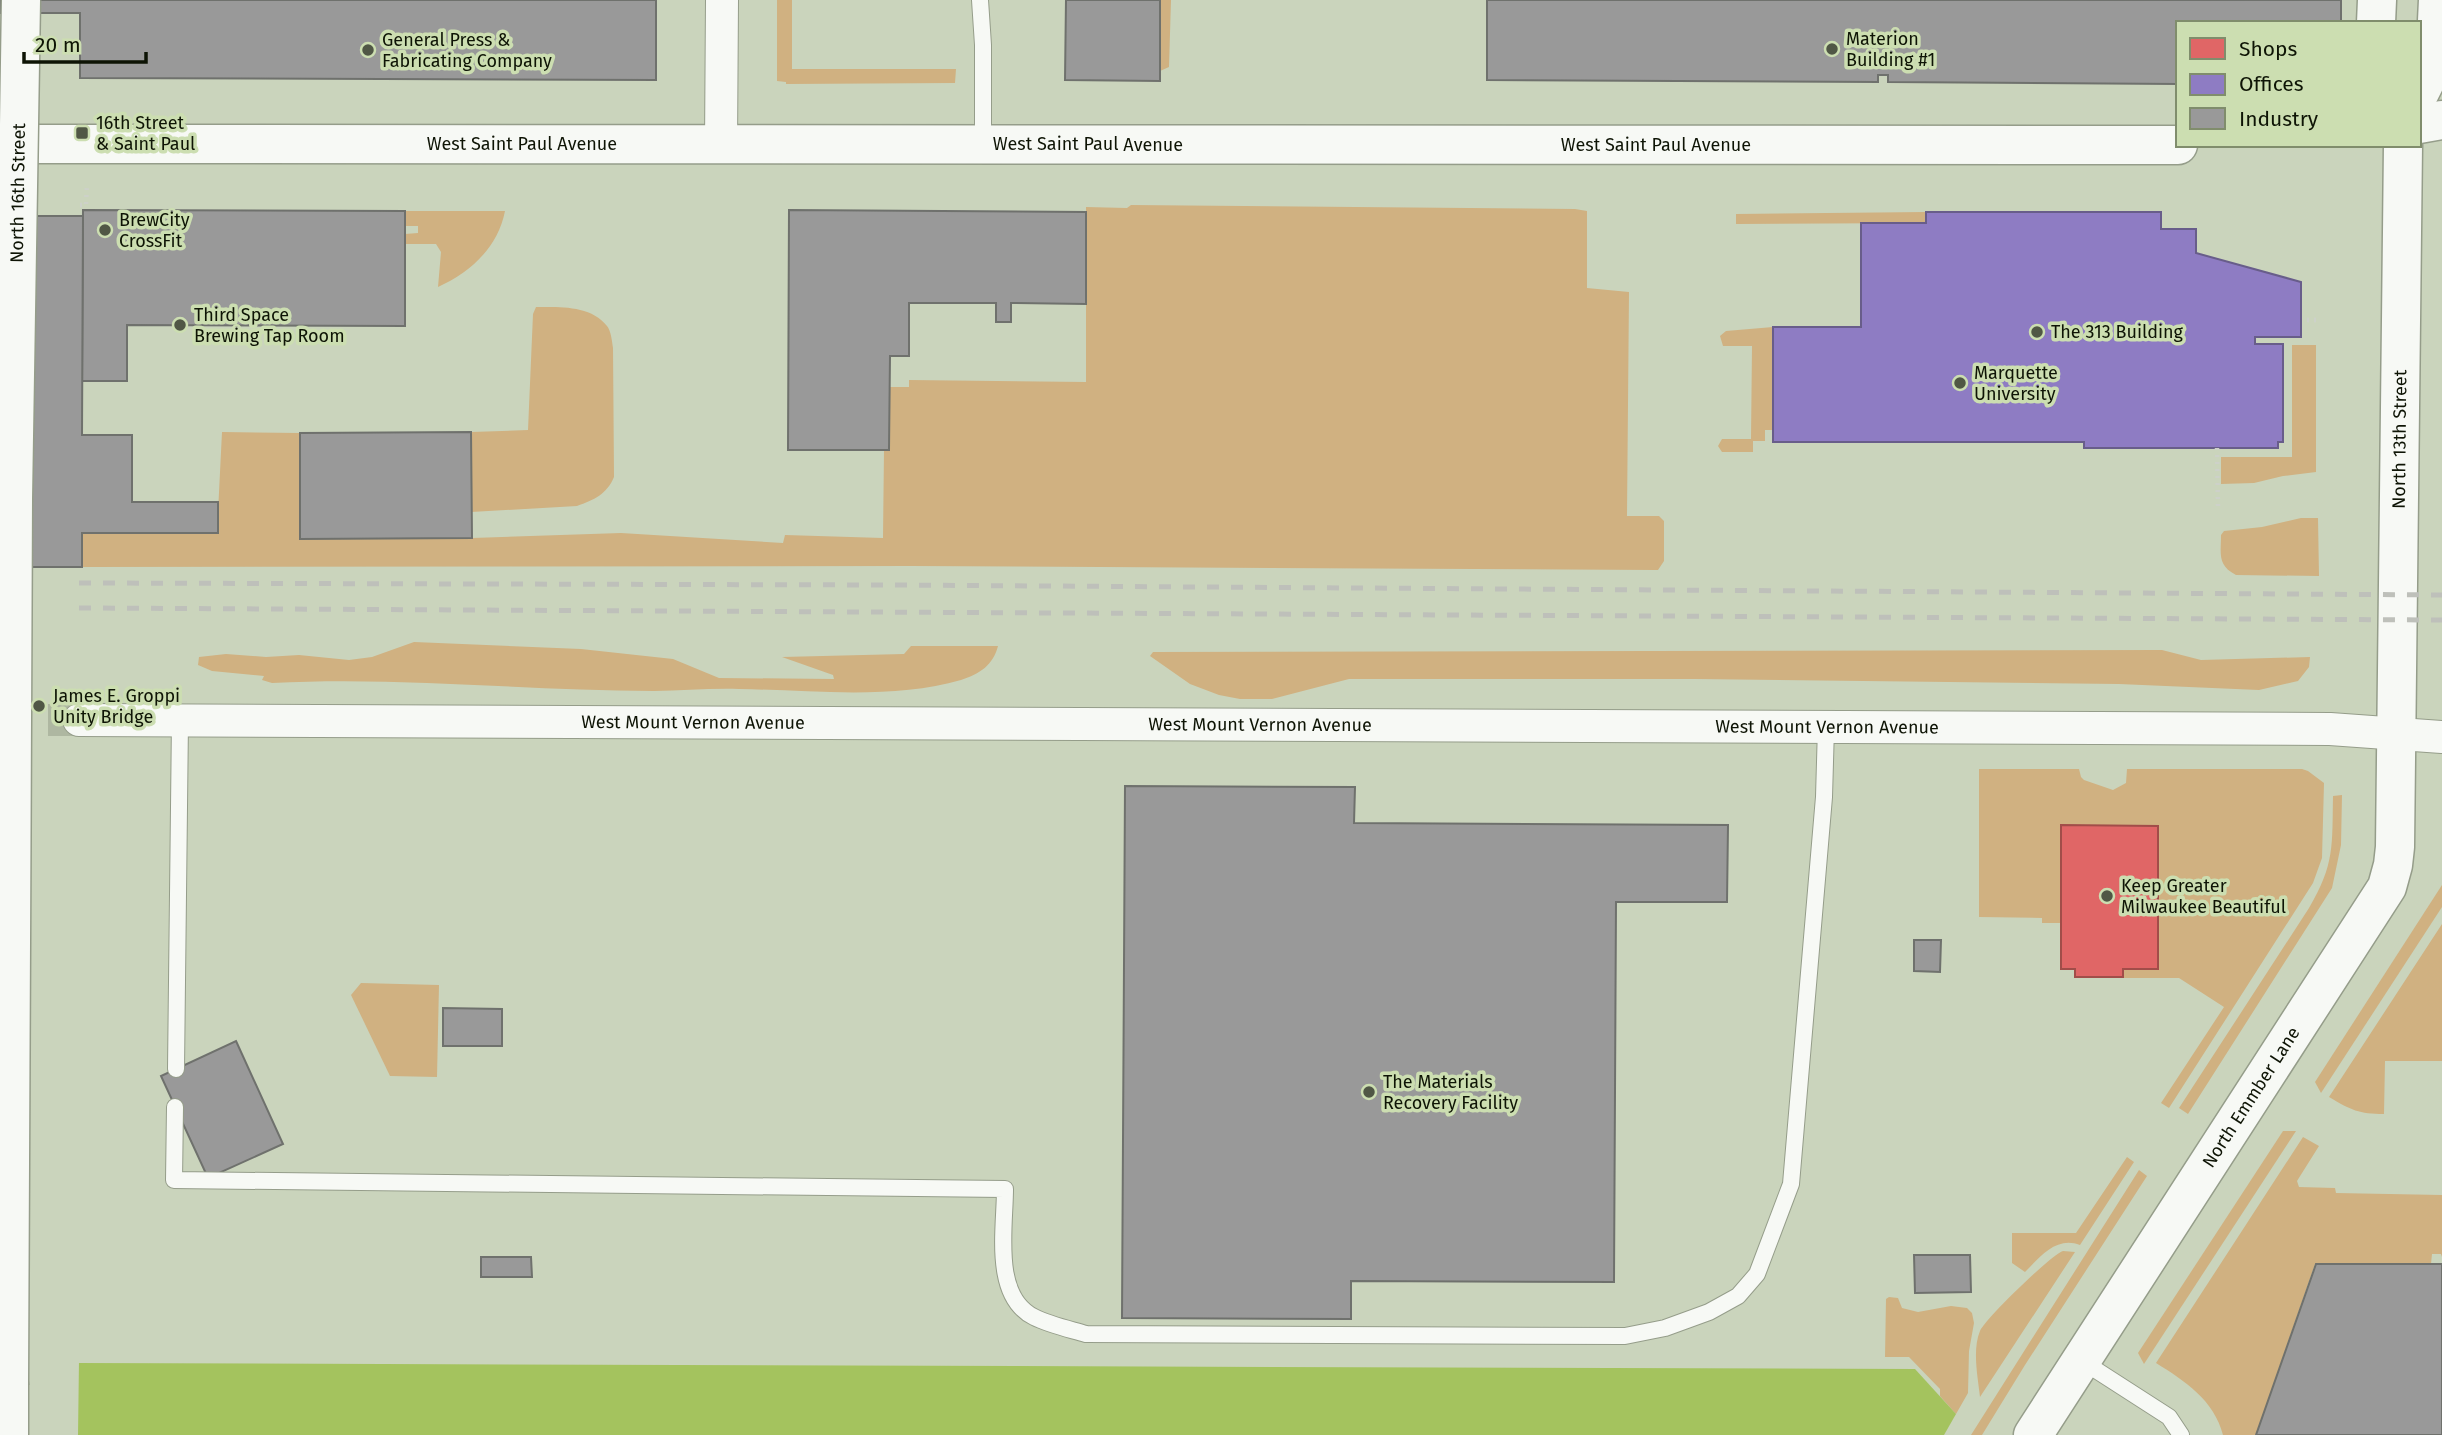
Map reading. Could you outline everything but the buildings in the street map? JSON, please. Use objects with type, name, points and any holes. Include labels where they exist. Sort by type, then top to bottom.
[{"type":"street","name":"North 16th Street","points":[[9,1435],[13,513],[21,0]]},
{"type":"street","points":[[721,146],[722,0]]},
{"type":"street","points":[[2376,21],[2377,0]]},
{"type":"street","points":[[2421,90],[2435,62],[2438,0]]},
{"type":"street","points":[[2421,124],[2442,120]]},
{"type":"street","name":"West Saint Paul Avenue","points":[[0,145],[2176,145]]},
{"type":"street","name":"North 13th Street","points":[[2395,734],[2403,147]]},
{"type":"street","name":"West Mount Vernon Avenue","points":[[79,720],[2330,729],[2442,737]]},
{"type":"street","name":"North Emmber Lane","points":[[2033,1435],[2387,887],[2395,847],[2395,734]]},
{"type":"lane","points":[[980,0],[983,146]]},
{"type":"lane","points":[[176,1069],[180,720]]},
{"type":"lane","points":[[175,1107],[174,1180],[1005,1189],[1004,1272],[1011,1297],[1031,1316],[1086,1334],[1625,1336],[1665,1328],[1709,1312],[1738,1296],[1757,1274],[1791,1184],[1824,797],[1826,727]]},
{"type":"lane","points":[[2082,1361],[2169,1417],[2181,1435]]},
{"type":"path","points":[[2307,320],[2317,320]]},
{"type":"path","points":[[2217,448],[2218,509]]},
{"type":"shaded area","points":[[777,0],[792,0],[792,69],[956,69],[955,83],[786,84],[777,81]]},
{"type":"shaded area","points":[[1160,0],[1171,0],[1169,67],[1160,71]]},
{"type":"shaded area","points":[[1131,205],[1587,211],[1587,288],[1629,292],[1627,516],[1659,516],[1664,521],[1664,561],[1658,570],[910,566],[82,567],[82,533],[217,533],[222,432],[300,433],[300,539],[472,538],[621,533],[783,543],[785,535],[883,538],[884,450],[889,450],[889,387],[909,387],[909,380],[1086,382],[1086,207],[1127,208]]},
{"type":"shaded area","points":[[405,211],[505,211],[496,236],[481,257],[461,274],[438,287],[441,252],[436,244],[405,244],[405,234],[418,233],[418,226],[405,226]]},
{"type":"shaded area","points":[[1926,212],[1926,223],[1736,224],[1736,214]]},
{"type":"shaded area","points":[[536,307],[564,307],[584,311],[600,319],[608,328],[613,348],[614,477],[608,488],[599,496],[577,506],[471,512],[471,432],[528,430],[533,314]]},
{"type":"shaded area","points":[[1773,327],[1773,430],[1765,430],[1765,441],[1753,441],[1753,452],[1722,452],[1718,446],[1722,439],[1751,439],[1752,346],[1723,346],[1720,336],[1726,331]]},
{"type":"shaded area","points":[[2292,345],[2316,345],[2316,472],[2254,483],[2221,484],[2221,457],[2292,457]]},
{"type":"shaded area","points":[[2301,518],[2318,518],[2319,576],[2236,575],[2223,563],[2221,535],[2224,531],[2262,527]]},
{"type":"shaded area","points":[[414,642],[581,649],[673,659],[719,678],[834,679],[833,675],[782,657],[904,654],[911,646],[998,646],[989,664],[968,678],[935,686],[880,692],[606,690],[367,681],[272,683],[262,680],[264,676],[212,671],[198,665],[199,657],[226,654],[266,657],[299,655],[349,660],[372,657]]},
{"type":"shaded area","points":[[2162,650],[2201,660],[2310,657],[2309,667],[2298,681],[2259,690],[2119,684],[1695,679],[1349,679],[1272,699],[1240,699],[1219,695],[1190,684],[1150,656],[1153,652]]},
{"type":"shaded area","points":[[1979,769],[2079,769],[2084,780],[2113,790],[2126,783],[2127,769],[2302,769],[2324,783],[2322,858],[2313,883],[2169,1108],[2161,1103],[2224,1007],[2179,978],[2119,978],[2123,977],[2123,969],[2061,825],[2061,923],[2042,923],[2042,918],[1979,917]]},
{"type":"shaded area","points":[[2342,795],[2341,845],[2332,888],[2188,1114],[2179,1108],[2309,908],[2324,879],[2330,854],[2333,796]]},
{"type":"shaded area","points":[[2442,885],[2442,907],[2321,1093],[2315,1082]]},
{"type":"shaded area","points":[[2442,924],[2442,1061],[2385,1061],[2384,1114],[2355,1110],[2329,1097]]},
{"type":"shaded area","points":[[361,983],[439,985],[437,1077],[390,1076],[351,995]]},
{"type":"shaded area","points":[[2283,1131],[2296,1131],[2144,1364],[2138,1353]]},
{"type":"shaded area","points":[[2303,1137],[2319,1146],[2297,1181],[2299,1187],[2335,1188],[2336,1193],[2442,1195],[2442,1257],[2441,1254],[2432,1254],[2431,1264],[2315,1264],[2256,1435],[2223,1435],[2213,1412],[2197,1393],[2156,1363]]},
{"type":"shaded area","points":[[2127,1157],[2134,1162],[2080,1245],[2063,1243],[2056,1246],[2043,1254],[2025,1272],[2012,1263],[2012,1233],[2076,1233]]},
{"type":"shaded area","points":[[2139,1170],[2147,1176],[1982,1435],[1971,1435]]},
{"type":"shaded area","points":[[2063,1251],[2075,1252],[1980,1397],[1976,1355],[1980,1331],[2019,1288]]},
{"type":"shaded area","points":[[1898,1298],[1902,1308],[1918,1312],[1951,1306],[1967,1308],[1972,1313],[1974,1323],[1969,1351],[1968,1393],[1956,1414],[1940,1396],[1940,1389],[1909,1357],[1885,1357],[1886,1299]]},
{"type":"shaded area","points":[[74,1363],[1915,1369],[1956,1414],[1944,1435],[0,1435]]},
{"type":"pier","points":[[73,1360],[79,1360],[78,1435],[0,1435],[0,1363],[71,1363]]},
{"type":"tunnel","points":[[0,720],[79,720]]},
{"type":"railway","points":[[79,583],[891,585],[2442,595]]},
{"type":"railway","points":[[79,608],[2442,620]]},
{"type":"place","name":"Materion Building #1","points":[[1832,49]]},
{"type":"place","name":"General Press & Fabricating Company","points":[[368,50]]},
{"type":"place","name":"16th Street & Saint Paul","points":[[82,133]]},
{"type":"place","name":"BrewCity CrossFit","points":[[105,230]]},
{"type":"place","name":"Third Space Brewing Tap Room","points":[[180,325]]},
{"type":"place","name":"The 313 Building","points":[[2037,332]]},
{"type":"place","name":"Marquette University","points":[[1960,383]]},
{"type":"place","name":"James E. Groppi Unity Bridge","points":[[39,706]]},
{"type":"place","name":"Keep Greater Milwaukee Beautiful","points":[[2107,896]]},
{"type":"place","name":"The Materials Recovery Facility","points":[[1369,1092]]}]
